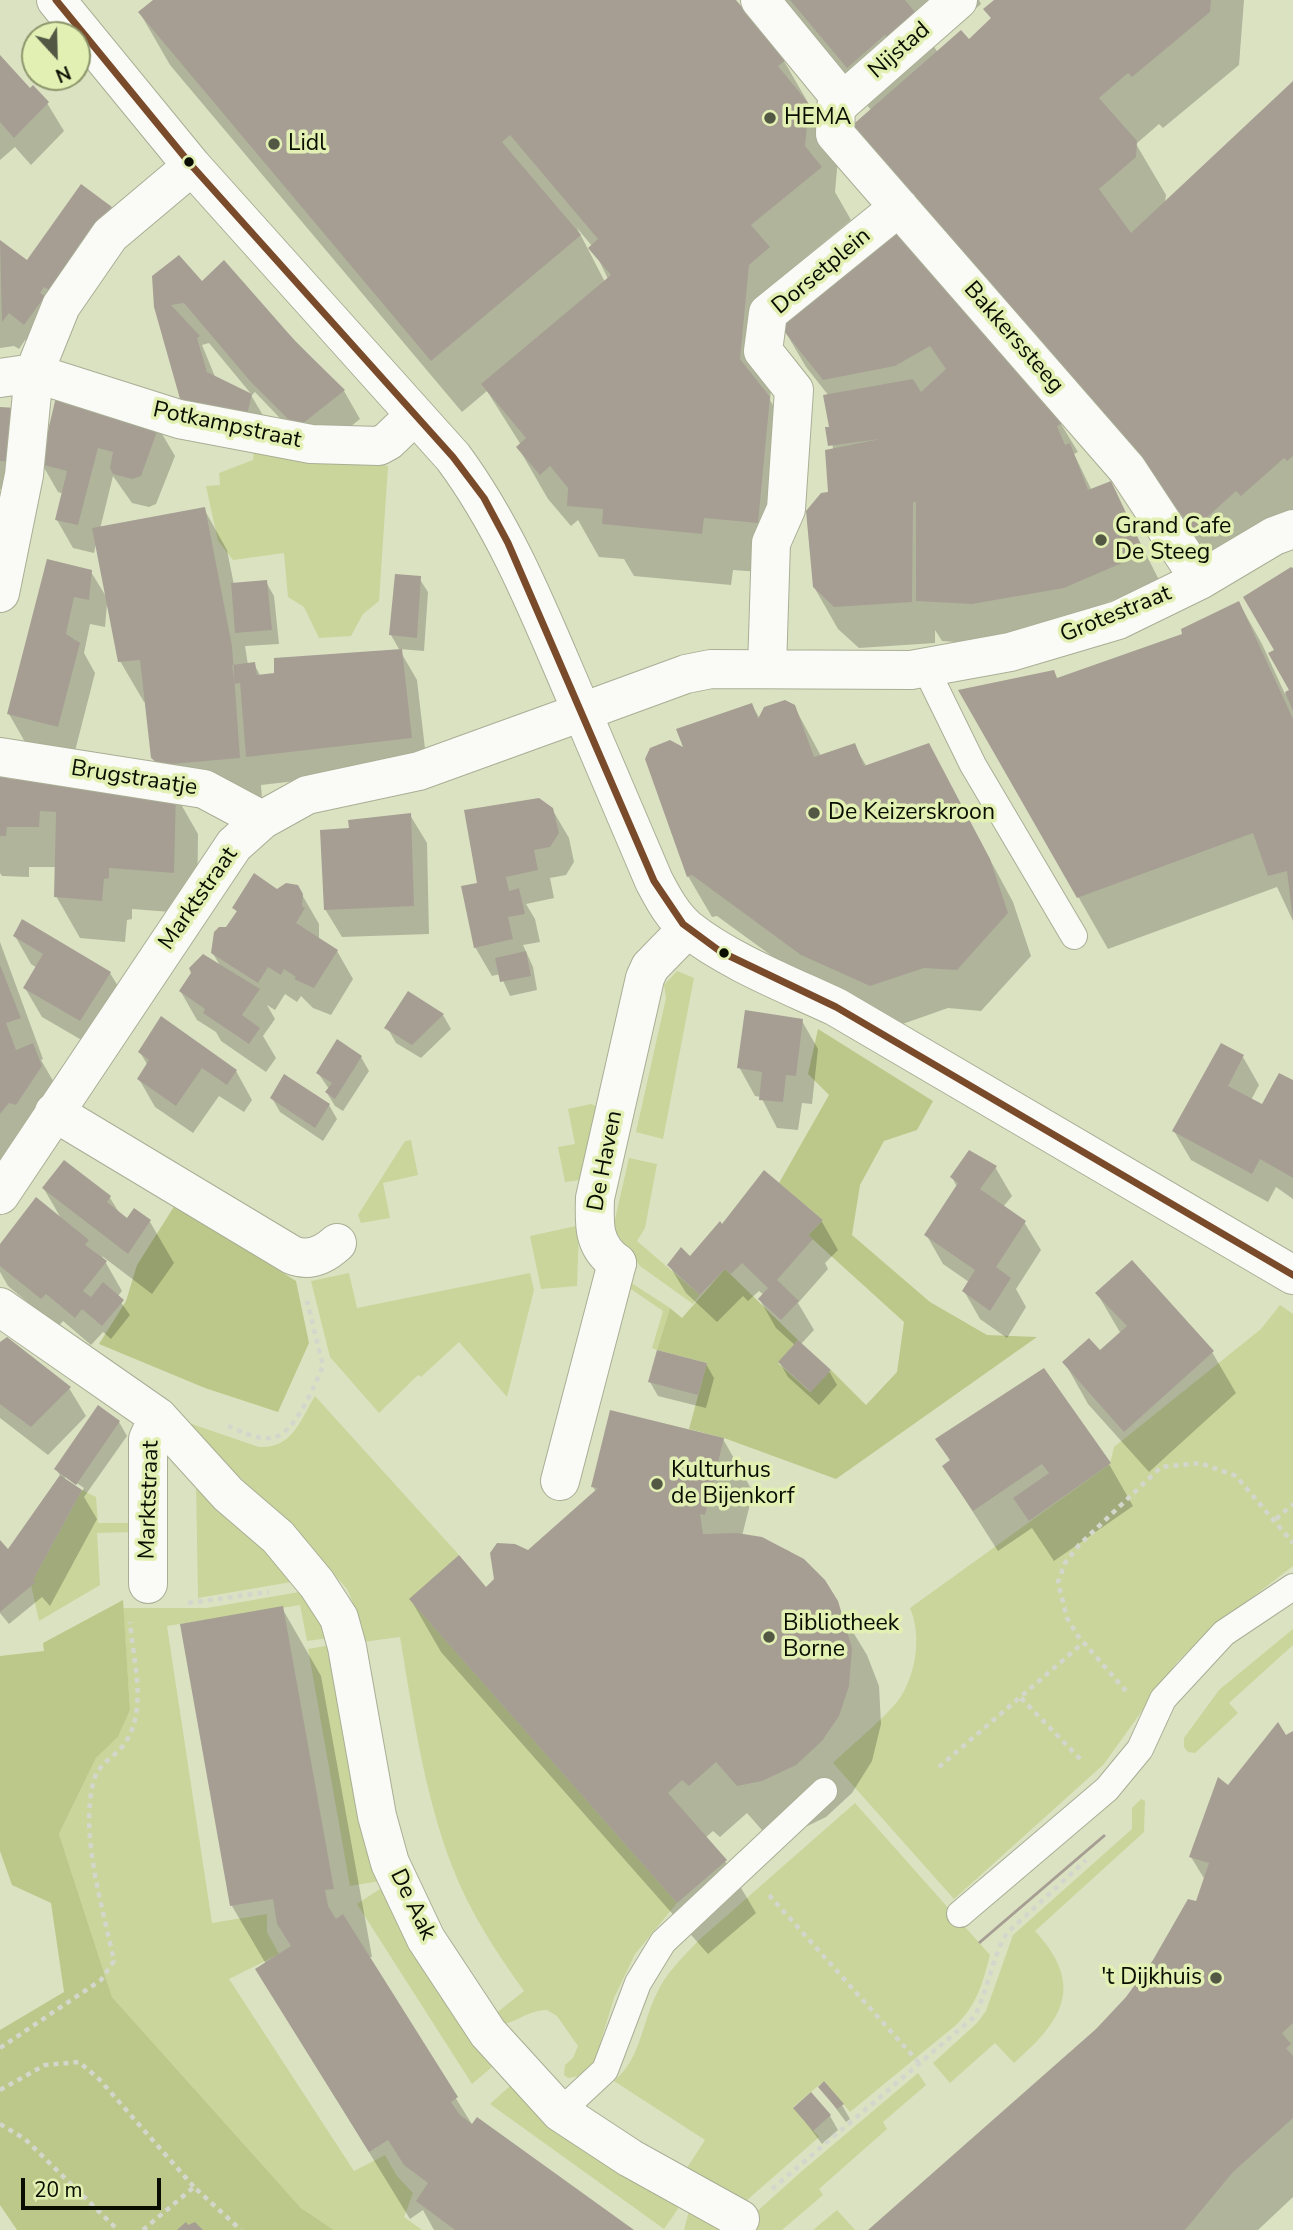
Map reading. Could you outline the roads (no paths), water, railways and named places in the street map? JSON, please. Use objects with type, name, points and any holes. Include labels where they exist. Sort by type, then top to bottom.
[{"type":"street","points":[[57,0],[192,166],[453,457],[484,498],[508,543],[654,881],[667,905],[687,929],[762,973],[836,1007],[1056,1139],[1293,1275]]},
{"type":"street","points":[[760,0],[842,101]]},
{"type":"street","name":"Nijstad","points":[[842,101],[958,0]]},
{"type":"street","name":"Bakkerssteeg","points":[[842,101],[836,107],[835,134],[1127,469],[1200,580]]},
{"type":"street","points":[[0,593],[24,475],[17,375],[110,235],[192,166]]},
{"type":"street","name":"Dorsetplein","points":[[767,668],[771,543],[786,509],[794,390],[763,351],[768,313],[899,207]]},
{"type":"street","name":"Potkampstraat","points":[[17,375],[179,419],[312,444],[379,446],[414,416]]},
{"type":"street","name":"Grotestraat","points":[[926,669],[1010,652],[1092,629],[1200,580],[1274,536],[1293,529]]},
{"type":"street","points":[[582,712],[686,674],[711,668],[864,671],[926,669]]},
{"type":"street","name":"Marktstraat","points":[[2,1188],[234,845],[262,820],[307,795],[419,771],[582,712]]},
{"type":"street","name":"Brugstraatje","points":[[0,757],[204,789],[262,820]]},
{"type":"street","name":"De Haven","points":[[560,1481],[617,1264],[602,1249],[593,1229],[596,1198],[645,978],[650,967],[687,929]]},
{"type":"street","points":[[54,1112],[300,1258],[327,1252],[337,1243]]},
{"type":"street","name":"Marktstraat","points":[[0,1307],[158,1417],[228,1494]]},
{"type":"street","name":"Marktstraat","points":[[148,1594],[148,1439],[158,1417]]},
{"type":"street","name":"De Aak","points":[[228,1494],[278,1537],[317,1584],[339,1618],[377,1816],[390,1863],[426,1938],[488,2033],[560,2112],[630,2158],[740,2219]]},
{"type":"lane","points":[[926,669],[973,765],[1074,936]]},
{"type":"lane","points":[[960,1914],[1107,1789],[1140,1749],[1163,1699],[1224,1633],[1293,1587]]},
{"type":"lane","points":[[560,2112],[605,2070],[638,1983],[663,1942],[824,1791]]},
{"type":"place","name":"HEMA","points":[[770,118]]},
{"type":"place","name":"Lidl","points":[[274,144]]},
{"type":"place","name":"Grand Cafe De Steeg","points":[[1101,540]]},
{"type":"place","name":"De Keizerskroon","points":[[814,813]]},
{"type":"place","name":"Kulturhus de Bijenkorf","points":[[657,1484]]},
{"type":"place","name":"Bibliotheek Borne","points":[[769,1637]]},
{"type":"place","name":"'t Dijkhuis","points":[[1216,1978]]}]
